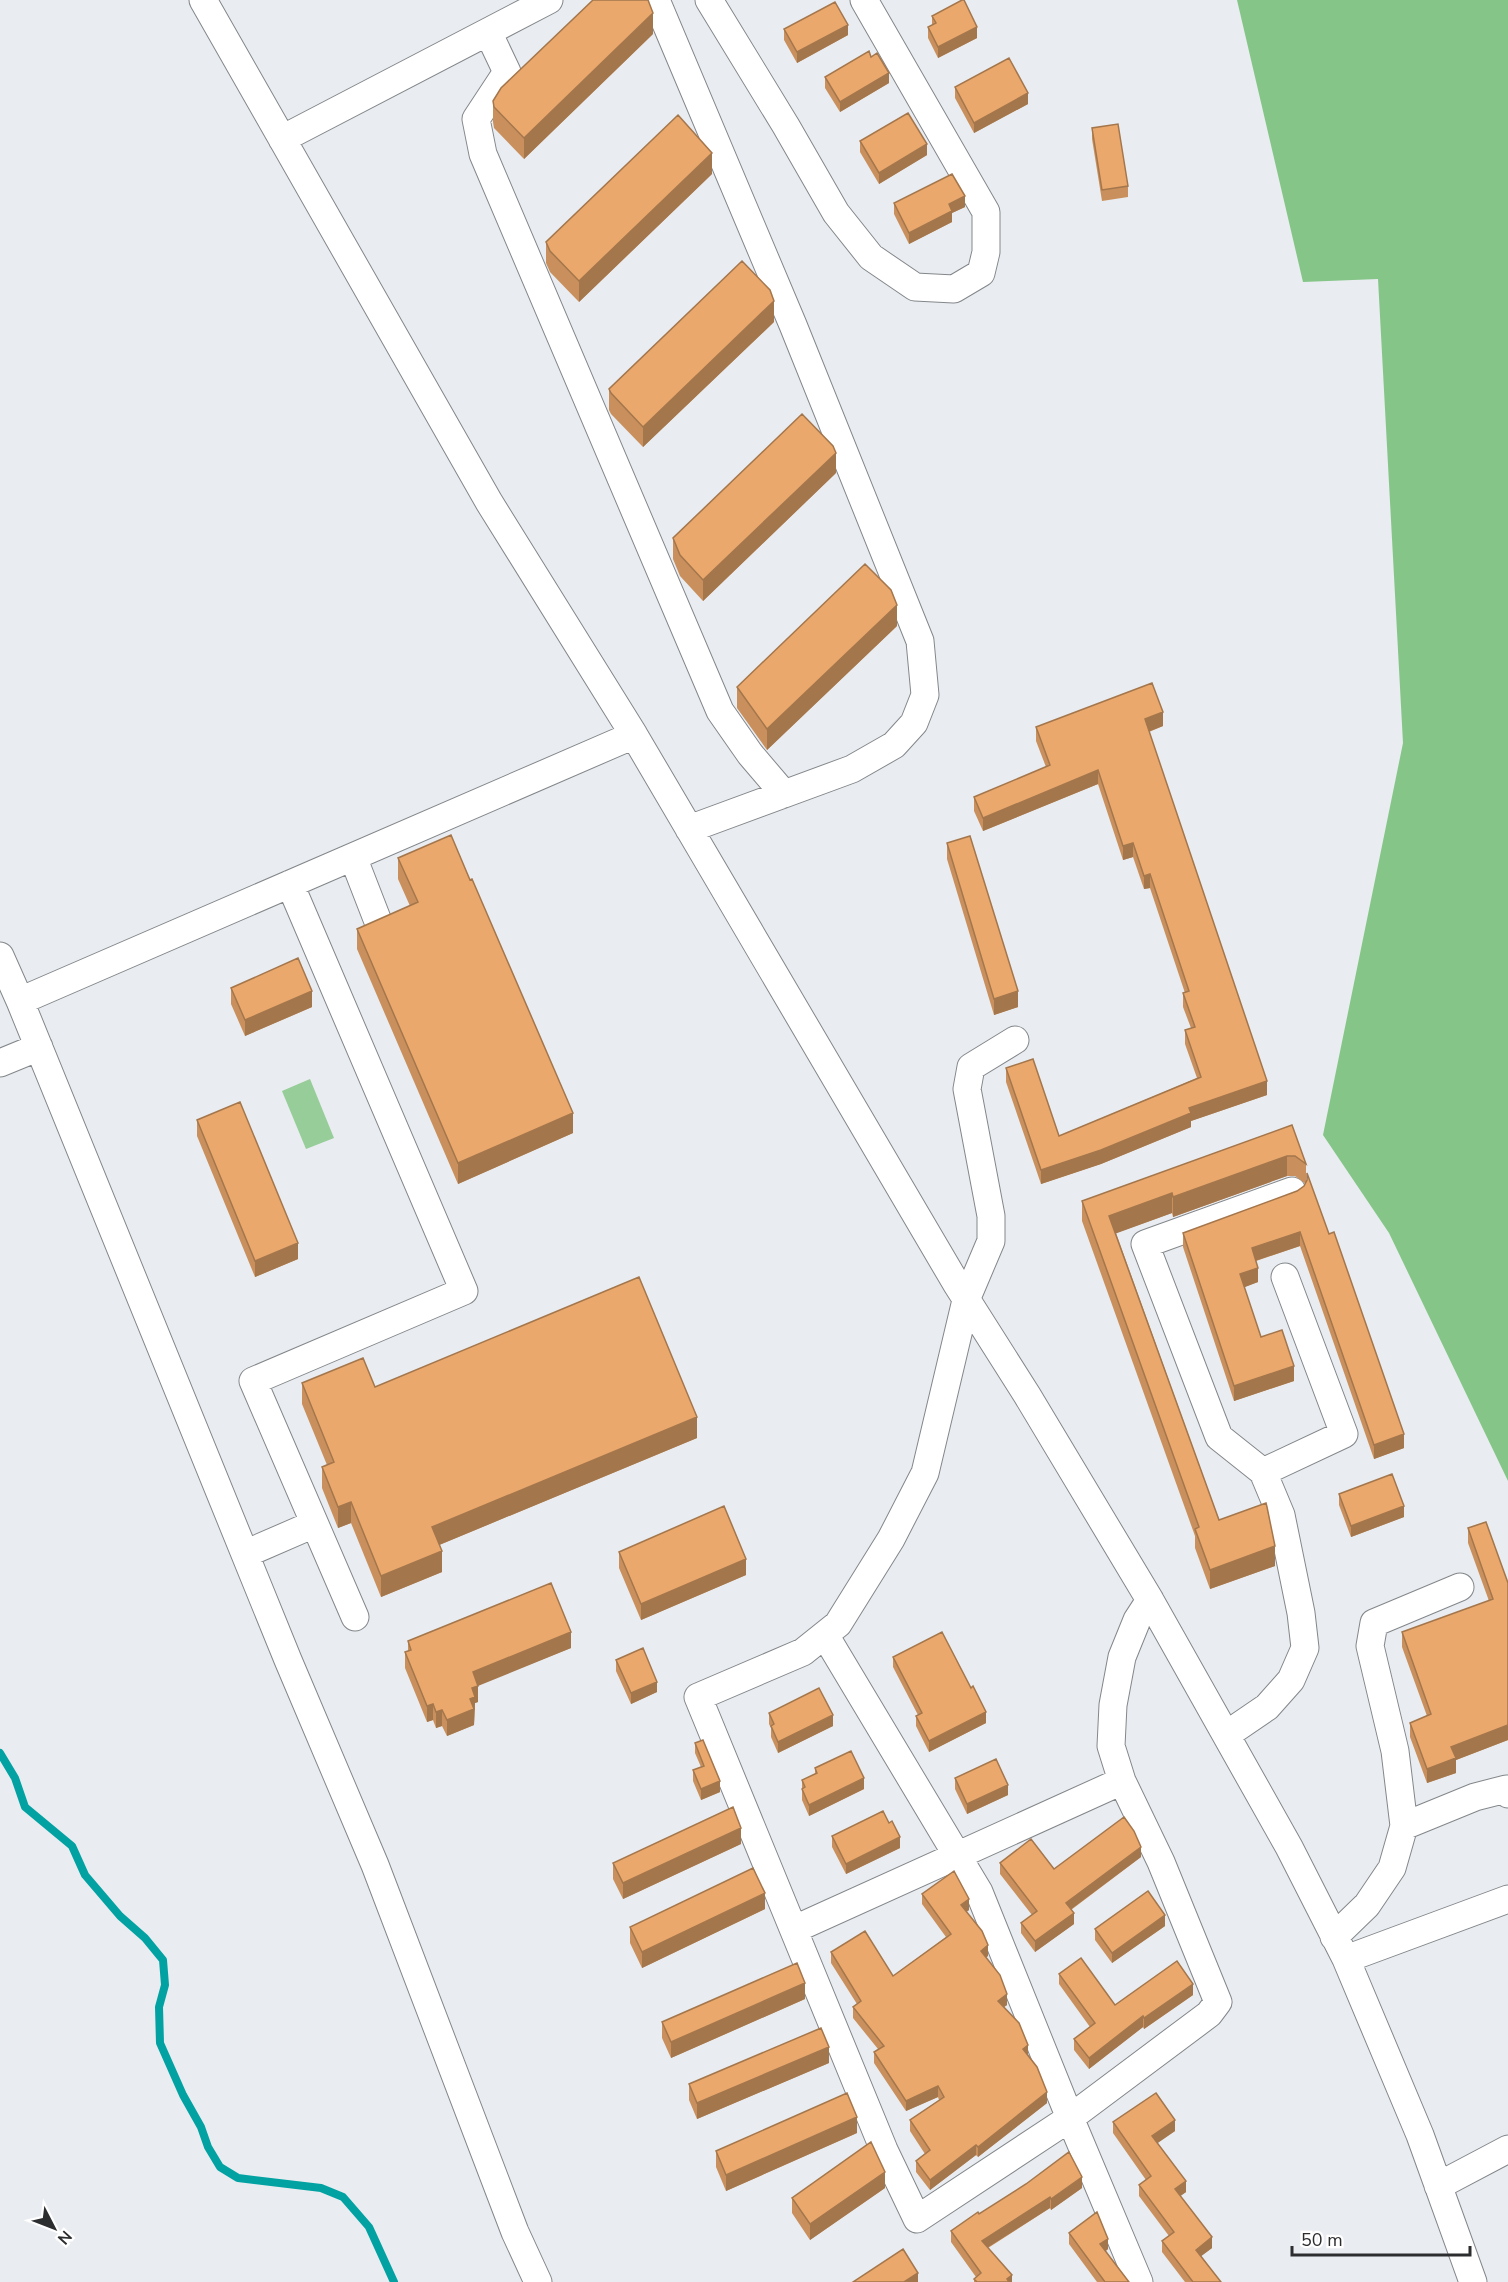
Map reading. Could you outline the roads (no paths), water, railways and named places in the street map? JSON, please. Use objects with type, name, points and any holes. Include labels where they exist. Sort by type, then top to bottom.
[{"type":"street","points":[[203,0],[489,502],[634,735],[966,1300],[1027,1395],[1150,1600],[1289,1848],[1340,1948],[1420,2135],[1473,2282]]},
{"type":"street","points":[[282,139],[549,0]]},
{"type":"street","points":[[656,0],[793,325],[920,641],[925,695],[914,723],[894,745],[852,769],[689,829]]},
{"type":"street","points":[[709,0],[836,213],[871,256],[915,287],[954,289],[981,273],[986,252],[986,212],[864,0]]},
{"type":"street","points":[[488,32],[507,72],[476,119],[483,154],[720,711],[750,754],[784,794]]},
{"type":"street","points":[[20,1001],[634,735]]},
{"type":"street","points":[[353,857],[379,924]]},
{"type":"street","points":[[290,885],[464,1291],[254,1382],[354,1617]]},
{"type":"street","points":[[0,956],[375,1865],[515,2232],[538,2282]]},
{"type":"street","points":[[1015,1040],[971,1067],[967,1089],[991,1216],[991,1241],[966,1300],[925,1473],[891,1539],[838,1624],[803,1652],[698,1697],[884,2150],[917,2219],[1070,2118],[1209,2014],[1218,2002],[1161,1862],[1122,1781],[1111,1746],[1113,1705],[1122,1657],[1137,1620],[1150,1600]]},
{"type":"street","points":[[0,1062],[39,1047]]},
{"type":"street","points":[[1226,1735],[1267,1707],[1291,1680],[1305,1647],[1301,1613],[1281,1515],[1263,1472],[1219,1437],[1145,1244],[1292,1191]]},
{"type":"street","points":[[1263,1472],[1344,1434],[1285,1277]]},
{"type":"street","points":[[245,1554],[314,1524]]},
{"type":"street","points":[[1340,1948],[1392,1868],[1404,1826],[1395,1751],[1370,1646],[1374,1623],[1460,1587]]},
{"type":"street","points":[[825,1635],[979,1892],[1139,2282]]},
{"type":"street","points":[[795,1929],[1122,1781]]},
{"type":"street","points":[[1404,1826],[1475,1797],[1506,1789],[1508,1794]]},
{"type":"street","points":[[1340,1948],[1508,1899]]},
{"type":"street","points":[[1438,2186],[1508,2149]]},
{"type":"waterway","points":[[0,1753],[15,1778],[25,1807],[72,1846],[85,1875],[120,1916],[145,1938],[163,1960],[165,1985],[159,2007],[160,2043],[183,2095],[201,2127],[208,2147],[220,2167],[238,2178],[321,2188],[343,2197],[369,2227],[394,2282]]}]
